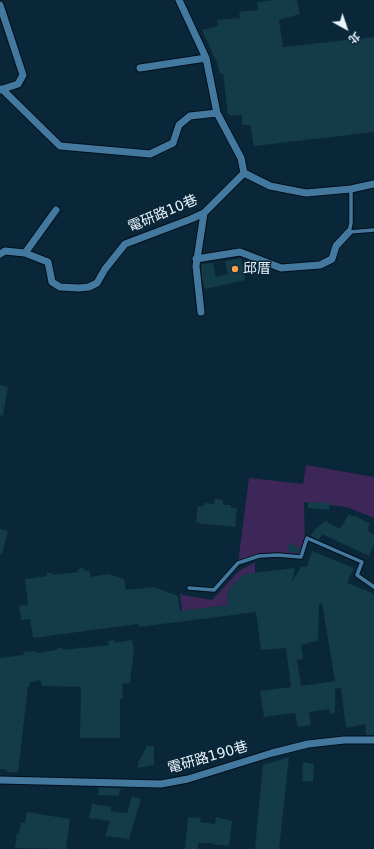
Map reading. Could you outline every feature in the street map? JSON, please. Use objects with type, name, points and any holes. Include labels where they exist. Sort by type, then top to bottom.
[{"type":"street","points":[[179,0],[206,58],[217,113],[241,158],[244,173],[270,186],[306,193],[351,189],[374,184]]},
{"type":"street","points":[[0,5],[23,75],[18,84],[1,90],[60,146],[150,154],[173,143],[179,125],[190,116],[217,113]]},
{"type":"street","points":[[140,68],[206,58]]},
{"type":"street","name":"電研路10巷","points":[[0,254],[5,251],[25,253],[48,262],[52,282],[60,287],[89,287],[97,283],[125,244],[204,213],[244,173]]},
{"type":"street","points":[[25,253],[56,210]]},
{"type":"street","points":[[201,312],[197,285],[196,259],[204,213]]},
{"type":"street","points":[[196,259],[240,252],[280,268],[320,265],[332,259],[336,246],[349,232]]},
{"type":"street","name":"電研路190巷","points":[[0,780],[162,784],[188,779],[272,753],[308,744],[344,740],[374,740]]},
{"type":"lane","points":[[351,189],[351,223],[349,232],[374,230]]},
{"type":"lane","points":[[189,588],[214,590],[238,563],[259,556],[278,554],[301,557],[307,538],[362,562],[357,575],[374,588]]},
{"type":"shaded area","points":[[306,465],[374,477],[374,518],[347,507],[304,502],[305,545],[301,557],[259,556],[238,563],[249,478],[303,484]]},
{"type":"shaded area","points":[[255,562],[255,573],[231,586],[227,594],[228,605],[182,611],[180,593],[183,595],[212,600],[239,571]]},
{"type":"building","points":[[297,0],[300,14],[279,20],[283,47],[374,37],[374,132],[254,146],[250,125],[242,125],[242,115],[228,115],[223,73],[220,74],[217,63],[202,30],[218,26],[217,20],[240,18],[239,12],[258,10],[257,2]]},
{"type":"building","name":"邱厝","points":[[241,258],[245,280],[205,289],[202,279],[201,264],[213,263],[216,277],[228,274],[225,261]]},
{"type":"building","points":[[0,385],[8,387],[3,416],[0,415]]},
{"type":"building","points":[[215,499],[223,500],[223,505],[231,505],[231,508],[237,508],[235,527],[196,523],[198,506],[204,506],[205,503],[214,504]]},
{"type":"building","points":[[308,502],[330,503],[329,510],[308,508]]},
{"type":"building","points":[[349,514],[354,517],[354,515],[370,524],[367,530],[374,535],[374,544],[369,556],[322,534],[319,540],[311,536],[314,530],[325,521],[340,529]]},
{"type":"building","points":[[0,529],[8,531],[2,554],[0,554]]},
{"type":"building","points":[[289,544],[300,547],[298,553],[287,551]]},
{"type":"building","points":[[312,551],[354,568],[347,583],[372,593],[374,596],[374,735],[366,735],[365,724],[346,728],[341,688],[335,689],[335,713],[330,714],[329,709],[309,712],[311,725],[298,727],[295,713],[264,717],[260,691],[291,687],[286,648],[261,650],[256,612],[139,627],[138,624],[33,638],[30,619],[21,620],[19,606],[28,605],[25,579],[47,576],[47,573],[52,573],[53,575],[78,572],[78,569],[84,568],[85,571],[89,570],[91,577],[108,574],[124,579],[126,590],[154,587],[178,596],[180,611],[228,605],[227,594],[231,586],[244,574],[295,568],[292,582],[301,567],[307,566]],"holes":[[[322,603],[335,681],[301,686],[297,660],[303,659],[301,645],[318,641],[319,604]]]},
{"type":"building","points":[[114,640],[115,643],[132,640],[134,650],[130,683],[122,684],[123,698],[120,699],[120,738],[80,738],[81,687],[42,686],[40,680],[29,683],[30,687],[28,687],[18,772],[7,772],[7,770],[0,769],[0,658],[24,655],[23,652],[36,651],[37,653],[56,650],[63,647],[63,650],[109,645],[108,641]]},
{"type":"building","points":[[147,746],[154,746],[154,765],[138,768],[138,763]]},
{"type":"building","points":[[289,757],[279,849],[255,849],[263,765]]},
{"type":"building","points":[[303,762],[314,764],[313,782],[302,781]]},
{"type":"building","points":[[99,787],[121,788],[118,796],[98,795]]},
{"type":"building","points":[[132,796],[141,799],[129,839],[105,836],[110,821],[89,818],[92,804],[112,807],[110,811],[127,813]]},
{"type":"building","points":[[27,812],[70,819],[66,849],[15,848],[17,833],[19,834],[21,823],[25,823]]},
{"type":"building","points":[[188,817],[201,818],[200,822],[215,824],[216,817],[232,821],[229,846],[212,843],[198,843],[198,849],[185,849]]},
{"type":"place","name":"邱厝","points":[[235,269]]}]
